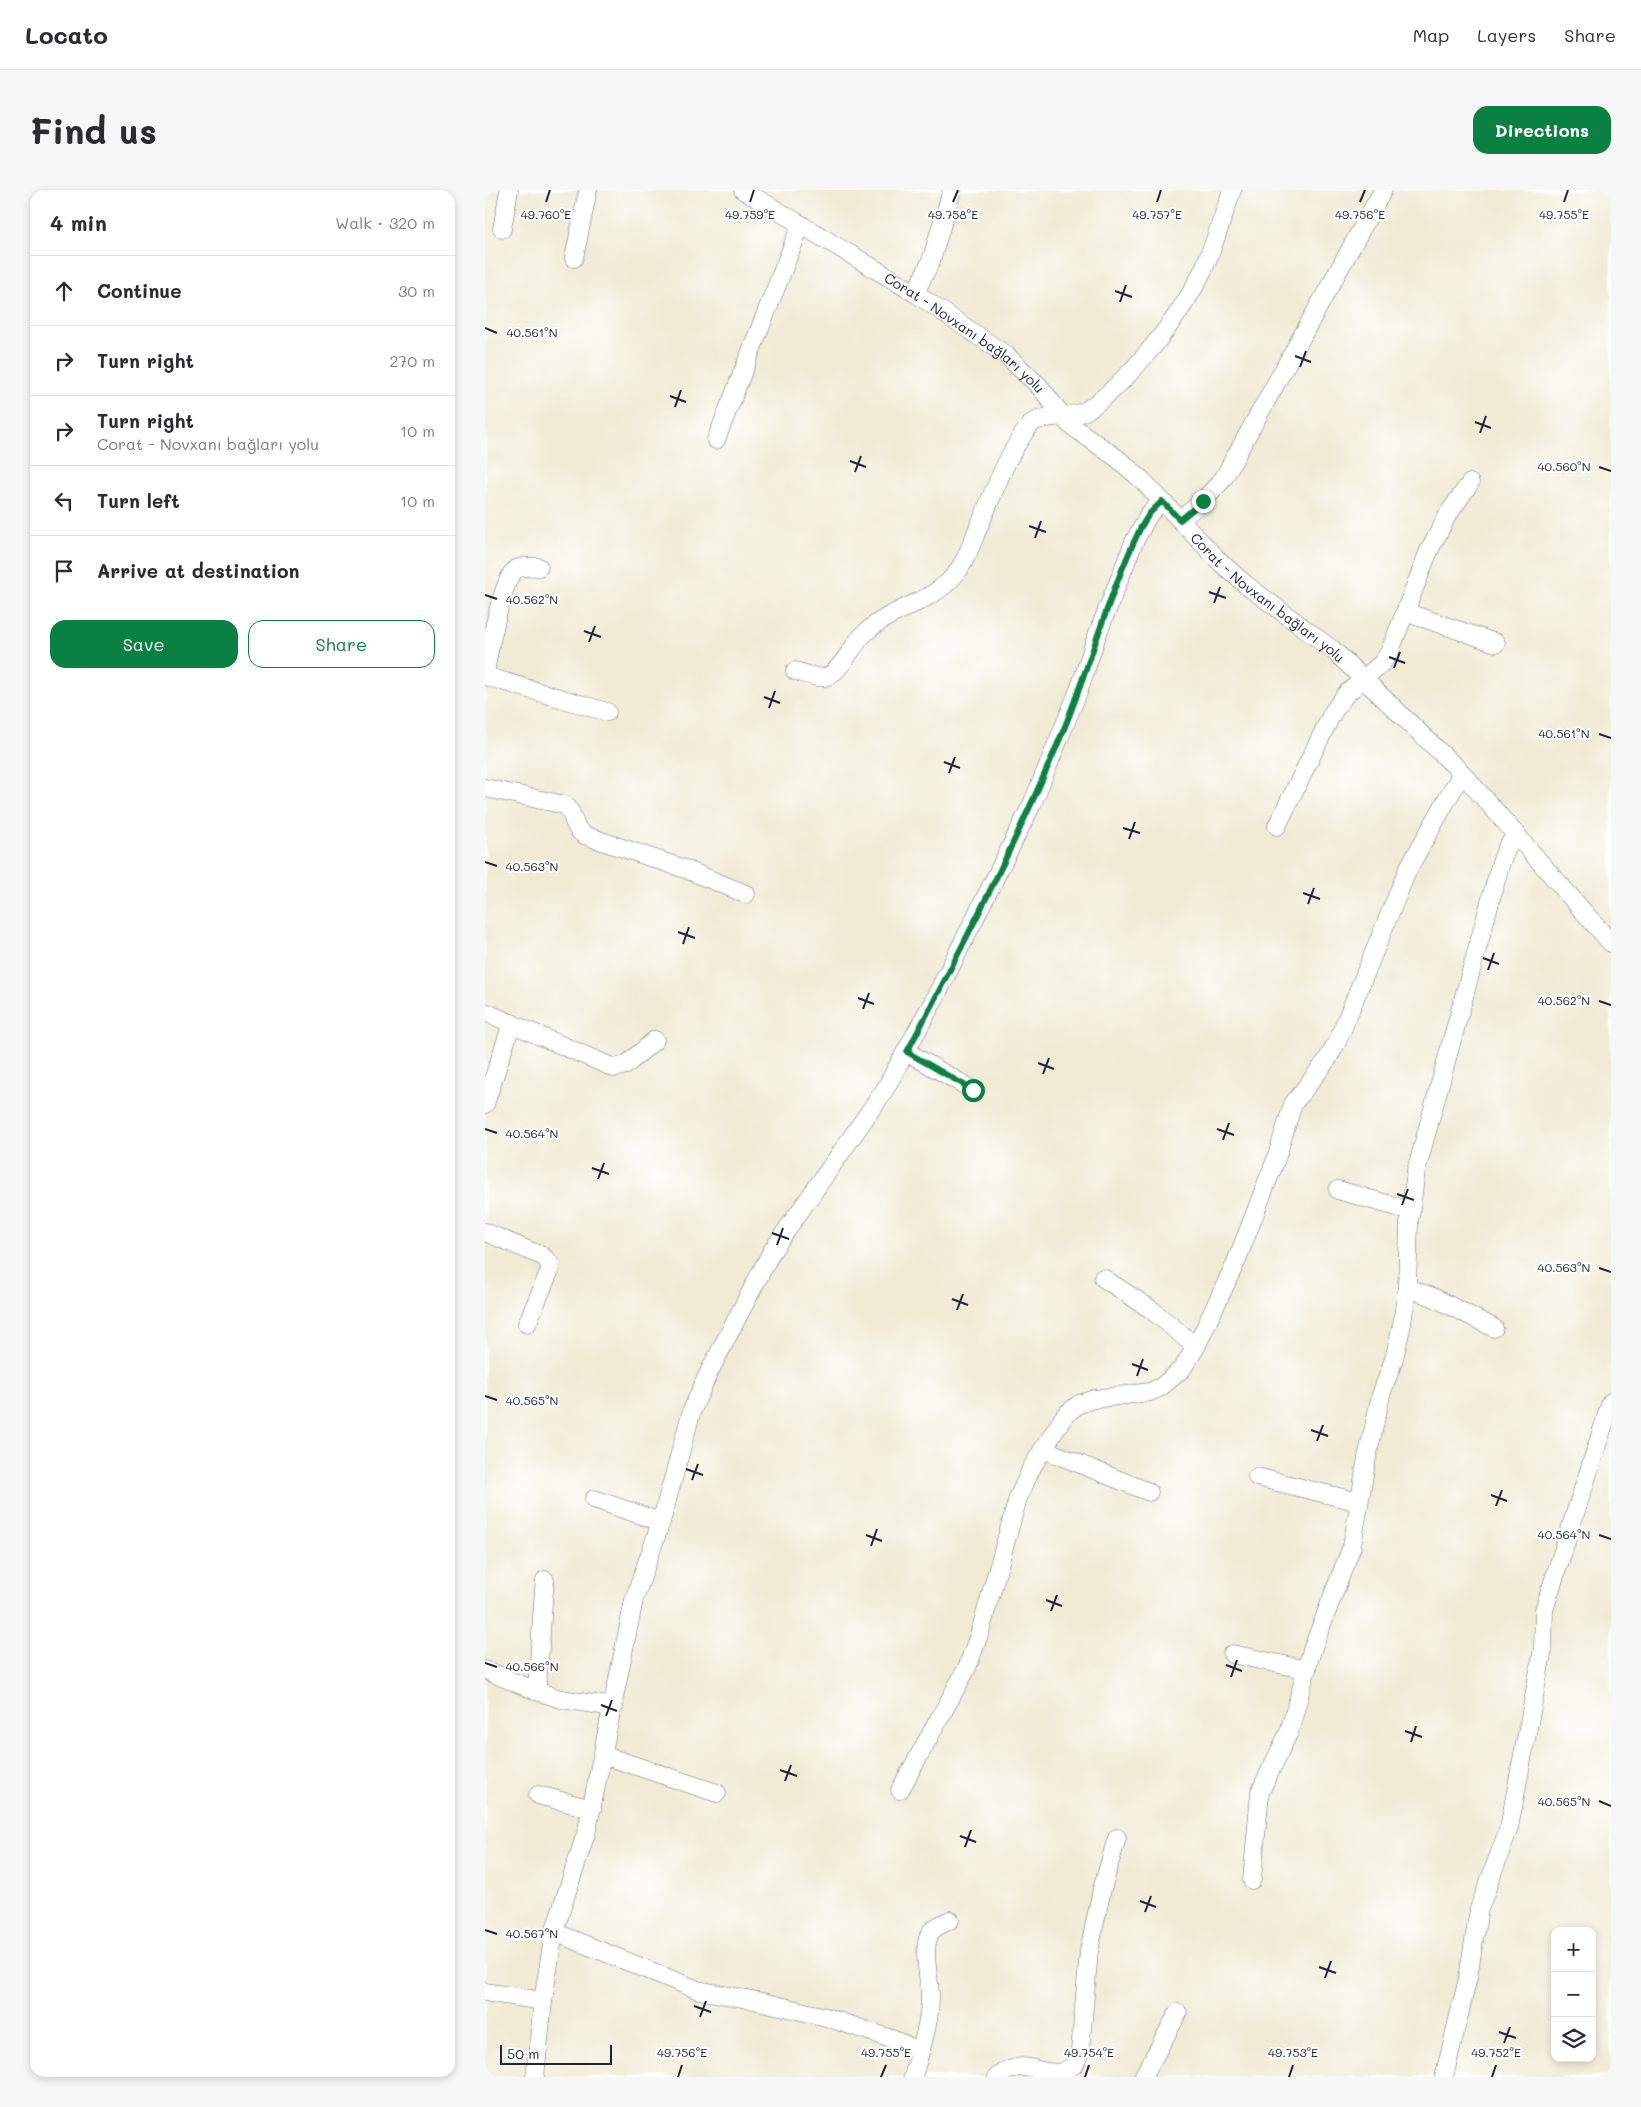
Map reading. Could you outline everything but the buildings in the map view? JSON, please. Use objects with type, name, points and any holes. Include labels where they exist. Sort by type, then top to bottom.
[{"type":"street","points":[[502,229],[509,190]]},
{"type":"street","points":[[574,258],[589,190]]},
{"type":"street","name":"Corat - Novxanı bağları yolu","points":[[743,190],[915,293],[1006,355],[1039,386],[1063,417],[1079,433],[1118,459],[1245,584],[1333,650],[1462,772],[1611,943]]},
{"type":"street","points":[[915,293],[931,260],[952,190]]},
{"type":"street","points":[[795,671],[824,677],[833,674],[864,633],[879,622],[938,592],[955,575],[967,554],[1017,443],[1032,423],[1045,418],[1063,417],[1086,410],[1123,380],[1140,363],[1172,321],[1203,268],[1232,190]]},
{"type":"street","points":[[1180,520],[1203,501],[1223,479],[1383,190]]},
{"type":"street","points":[[715,440],[801,224]]},
{"type":"street","points":[[1277,826],[1333,712],[1346,694],[1382,663],[1390,651],[1439,531],[1470,482]]},
{"type":"street","points":[[535,2077],[543,2002],[554,1932],[575,1870],[592,1810],[634,1600],[661,1522],[692,1410],[709,1372],[772,1251],[884,1091],[907,1052],[984,903],[1033,802],[1079,690],[1096,638],[1134,542],[1149,514],[1162,501]]},
{"type":"street","points":[[539,568],[520,567],[513,571],[494,630],[485,674],[607,712]]},
{"type":"street","points":[[1405,612],[1496,643]]},
{"type":"street","points":[[900,1790],[967,1668],[980,1632],[1018,1498],[1043,1449],[1065,1414],[1079,1404],[1094,1399],[1150,1392],[1161,1387],[1182,1370],[1196,1347],[1236,1262],[1276,1159],[1293,1104],[1327,1060],[1338,1040],[1408,869],[1462,772]]},
{"type":"street","points":[[485,788],[565,805],[570,809],[577,830],[584,834],[685,869],[746,894]]},
{"type":"street","points":[[1252,1880],[1260,1792],[1289,1732],[1312,1650],[1347,1563],[1381,1395],[1395,1359],[1407,1288],[1411,1211],[1416,1171],[1501,862],[1507,847],[1517,834]]},
{"type":"street","points":[[485,1012],[613,1068],[626,1065],[655,1040]]},
{"type":"street","points":[[485,1104],[512,1023]]},
{"type":"street","points":[[907,1052],[973,1090]]},
{"type":"street","points":[[1338,1190],[1411,1211]]},
{"type":"street","points":[[485,1232],[542,1256],[549,1262],[550,1270],[527,1324]]},
{"type":"street","points":[[1103,1278],[1152,1310],[1196,1347]]},
{"type":"street","points":[[1407,1288],[1433,1298],[1494,1328]]},
{"type":"street","points":[[1445,2077],[1468,1978],[1479,1909],[1509,1828],[1542,1655],[1544,1610],[1611,1402]]},
{"type":"street","points":[[1043,1449],[1149,1492]]},
{"type":"street","points":[[1257,1477],[1359,1502]]},
{"type":"street","points":[[594,1499],[661,1522]]},
{"type":"street","points":[[536,1692],[545,1580]]},
{"type":"street","points":[[1233,1654],[1307,1670]]},
{"type":"street","points":[[485,1670],[536,1692],[613,1707]]},
{"type":"street","points":[[603,1755],[717,1793]]},
{"type":"street","points":[[538,1795],[592,1810]]},
{"type":"street","points":[[997,2077],[1013,2068],[1025,2066],[1049,2072],[1061,2072],[1075,2064],[1080,2050],[1089,1951],[1102,1889],[1117,1838]]},
{"type":"street","points":[[913,2077],[928,2023],[927,1947],[929,1934],[933,1929],[950,1920]]},
{"type":"street","points":[[554,1932],[684,1985],[826,2017],[892,2038],[920,2051]]},
{"type":"street","points":[[485,1992],[543,2002]]},
{"type":"street","points":[[1143,2077],[1177,2013]]},
{"type":"route","points":[[973,1090],[907,1052],[984,903],[1033,802],[1064,729],[1096,638],[1141,527],[1149,514],[1162,501],[1180,520],[1203,501]]}]
